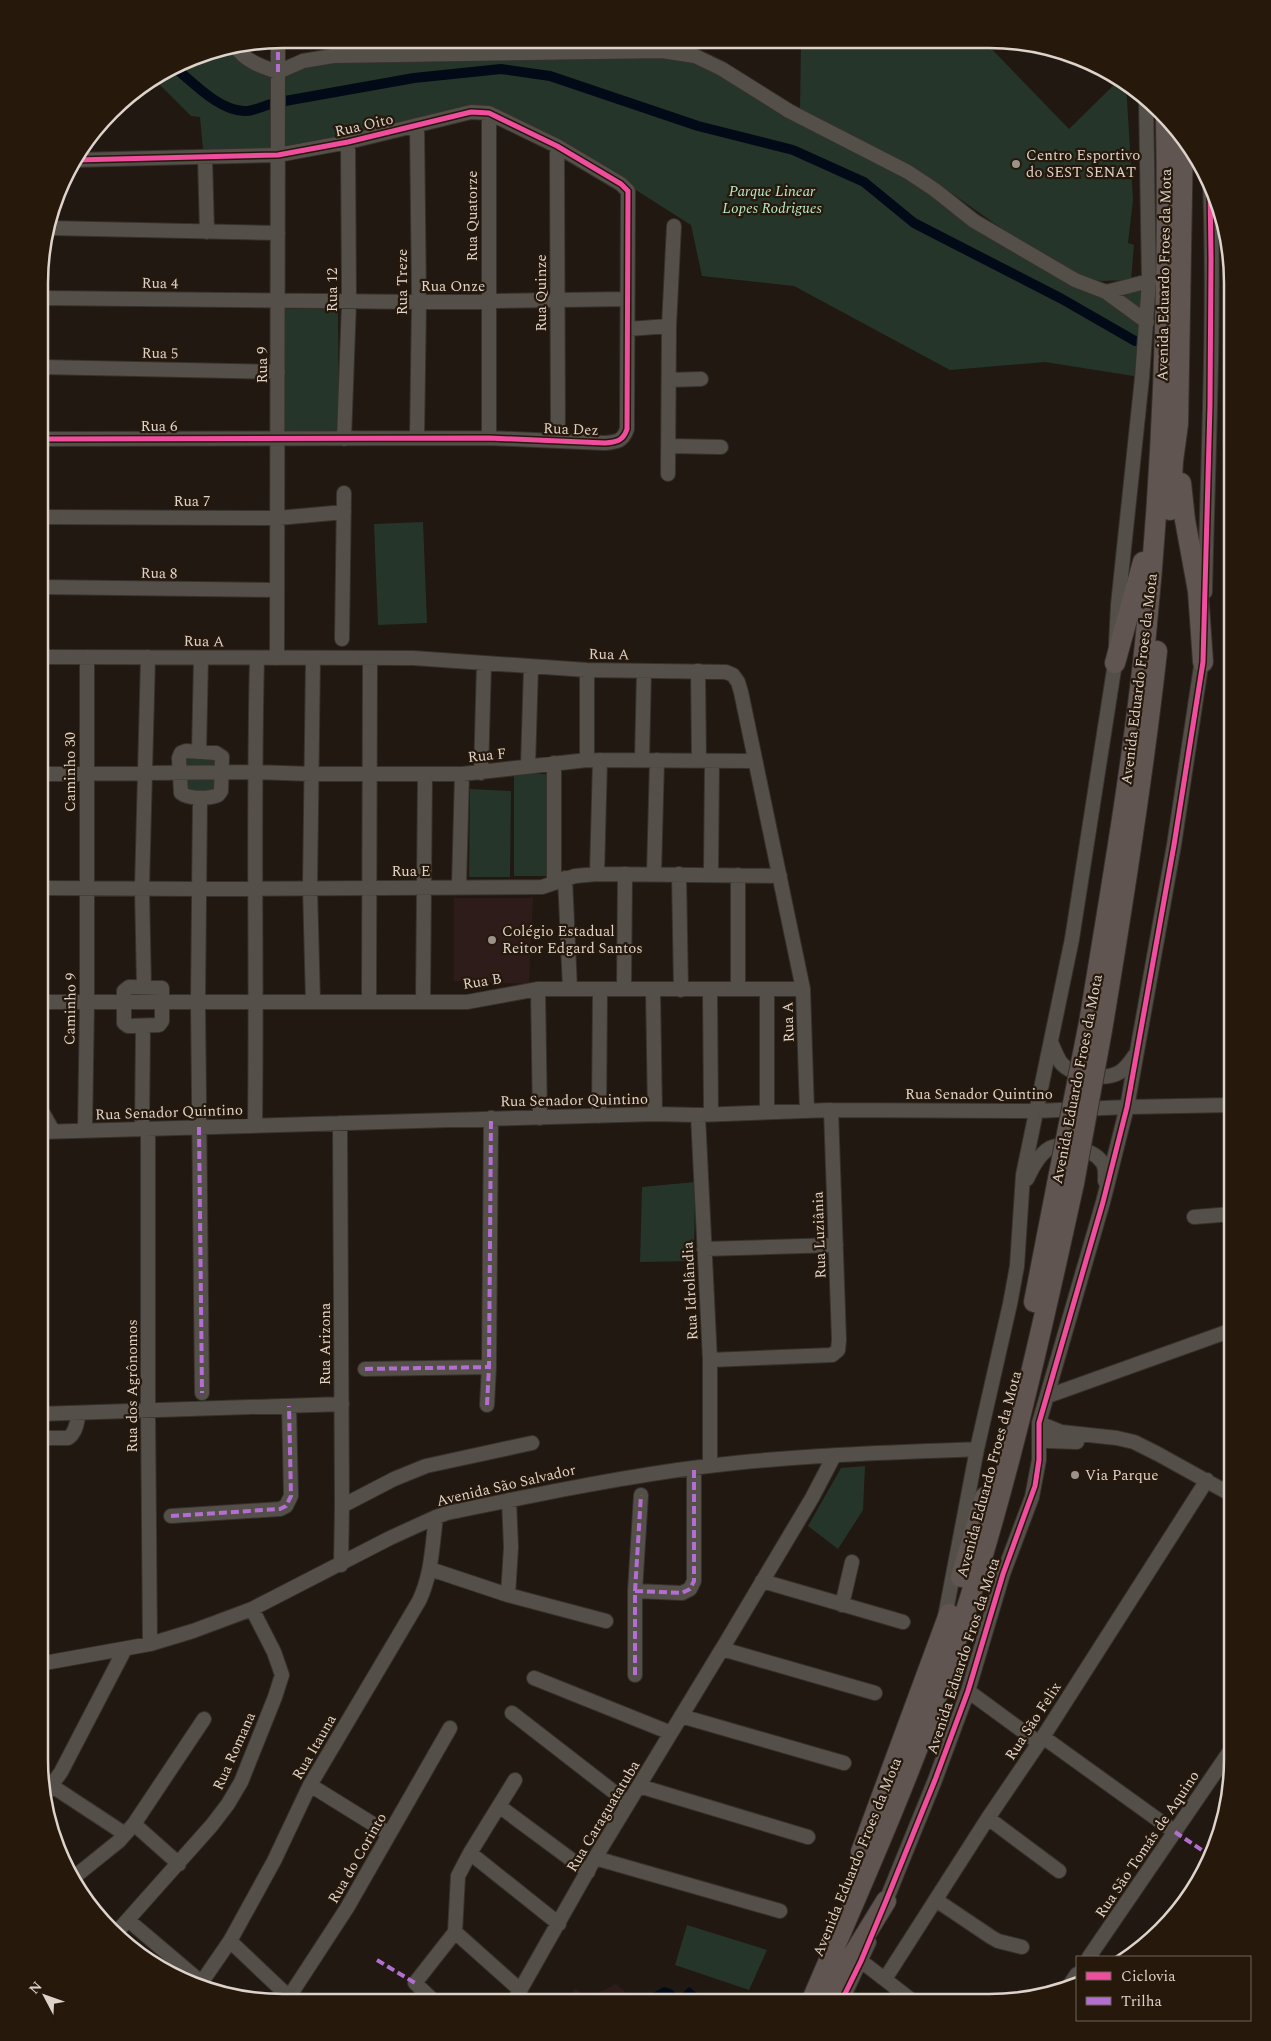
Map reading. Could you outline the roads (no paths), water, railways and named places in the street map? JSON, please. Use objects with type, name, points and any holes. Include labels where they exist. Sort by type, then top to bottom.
[{"type":"highway","name":"Avenida Eduardo Froes da Mota","points":[[1096,1026],[1146,635],[1157,486],[1167,265],[1166,129]]},
{"type":"highway","name":"Avenida Eduardo Froes da Mota","points":[[814,1994],[891,1816],[941,1685],[988,1538],[1041,1333],[1065,1183],[1128,876],[1149,726],[1160,628],[1173,461],[1178,424],[1183,150]]},
{"type":"highway","points":[[1178,424],[1181,490],[1198,591],[1203,662]]},
{"type":"highway","points":[[1115,663],[1145,552],[1150,515],[1157,486]]},
{"type":"highway","name":"Avenida Eduardo Froes da Mota","points":[[800,1994],[866,1840],[939,1646],[990,1482],[1065,1183]]},
{"type":"highway","points":[[829,1994],[886,1901]]},
{"type":"street","name":"Rua 9","points":[[277,658],[278,48]]},
{"type":"street","points":[[239,52],[255,63],[278,72],[303,61],[332,56],[662,51],[695,56],[722,69],[788,111],[908,172],[935,190],[974,221],[1075,280],[1106,292],[1147,322]]},
{"type":"street","points":[[939,1646],[977,1449],[1017,1266],[1023,1174],[1072,940],[1115,663],[1118,605],[1147,322],[1149,281],[1146,109]]},
{"type":"street","name":"Rua Oito","points":[[82,160],[278,155],[348,142],[471,112],[488,113],[557,146],[621,184],[628,191],[628,200]]},
{"type":"street","name":"Rua Quatorze","points":[[488,113],[489,438]]},
{"type":"street","name":"Rua Treze","points":[[417,125],[417,438]]},
{"type":"street","name":"Rua 12","points":[[344,439],[349,302],[348,142]]},
{"type":"street","name":"Rua Quinze","points":[[557,146],[558,441]]},
{"type":"street","points":[[205,158],[207,232]]},
{"type":"street","name":"Rua Dez","points":[[278,438],[489,438],[605,443],[617,442],[622,439],[627,429],[628,200]]},
{"type":"street","points":[[1103,1202],[1130,1091],[1172,855],[1203,662],[1210,405],[1210,205]]},
{"type":"street","points":[[668,474],[669,326],[674,226]]},
{"type":"street","points":[[54,228],[278,233]]},
{"type":"street","points":[[1106,292],[1149,281]]},
{"type":"street","name":"Rua 4","points":[[48,298],[278,301]]},
{"type":"street","name":"Rua Onze","points":[[278,301],[488,302],[627,299]]},
{"type":"street","points":[[628,329],[669,326]]},
{"type":"street","name":"Rua 5","points":[[48,367],[278,372]]},
{"type":"street","points":[[669,380],[701,379]]},
{"type":"street","name":"Rua 6","points":[[48,439],[278,438]]},
{"type":"street","points":[[669,446],[721,447]]},
{"type":"street","points":[[342,639],[344,493]]},
{"type":"street","name":"Rua 7","points":[[48,517],[278,518],[344,512]]},
{"type":"street","name":"Rua 8","points":[[48,587],[277,590]]},
{"type":"street","name":"Rua A","points":[[48,657],[413,658],[587,670],[698,671],[726,672],[733,675],[738,682],[803,989],[807,1110]]},
{"type":"street","name":"Caminho 30","points":[[87,657],[87,888]]},
{"type":"street","points":[[144,987],[142,888],[148,657]]},
{"type":"street","points":[[199,752],[201,658]]},
{"type":"street","points":[[255,1125],[254,772],[257,658]]},
{"type":"street","points":[[312,658],[310,887],[313,1002]]},
{"type":"street","points":[[369,1002],[370,658]]},
{"type":"street","points":[[481,773],[484,664]]},
{"type":"street","points":[[528,766],[531,667]]},
{"type":"street","points":[[587,670],[593,760],[597,874]]},
{"type":"street","points":[[642,760],[644,671]]},
{"type":"street","points":[[698,671],[706,761],[711,874]]},
{"type":"street","points":[[199,752],[216,753],[221,756],[220,794],[214,797],[200,798],[186,796],[181,793],[179,774],[179,758],[181,753],[199,752]]},
{"type":"street","name":"Rua F","points":[[179,774],[254,772],[462,774],[593,760],[754,761]]},
{"type":"street","points":[[654,874],[657,760]]},
{"type":"street","points":[[554,764],[560,880],[570,989]]},
{"type":"street","points":[[48,774],[179,774]]},
{"type":"street","points":[[423,1002],[425,774]]},
{"type":"street","points":[[459,886],[462,774]]},
{"type":"street","points":[[200,798],[198,1002],[202,1393]]},
{"type":"street","name":"Rua E","points":[[48,888],[542,887],[560,880],[597,874],[738,874],[780,876]]},
{"type":"street","points":[[624,989],[625,874]]},
{"type":"street","points":[[679,874],[681,990]]},
{"type":"street","points":[[738,874],[738,989]]},
{"type":"street","name":"Caminho 9","points":[[85,1130],[87,888]]},
{"type":"street","points":[[127,987],[144,987],[162,988],[164,1002],[160,1024],[143,1029],[128,1026],[124,1023],[124,991],[127,987]]},
{"type":"street","points":[[538,989],[540,1118]]},
{"type":"street","name":"Rua B","points":[[123,1002],[467,1002],[538,989],[803,989]]},
{"type":"street","points":[[599,1116],[600,990]]},
{"type":"street","points":[[653,990],[655,1114]]},
{"type":"street","name":"Rua Idrolândia","points":[[710,990],[704,1114],[704,1250],[710,1360],[710,1466]]},
{"type":"street","points":[[767,990],[767,1111]]},
{"type":"street","points":[[48,1002],[123,1002]]},
{"type":"street","name":"Rua dos Agrônomos","points":[[143,1029],[150,1644]]},
{"type":"street","points":[[1051,1042],[1061,1062],[1068,1069],[1106,1077],[1119,1073],[1130,1062],[1137,1051]]},
{"type":"street","points":[[1041,1090],[1048,1101],[1062,1110]]},
{"type":"street","points":[[1130,1091],[1132,1100],[1143,1107]]},
{"type":"street","name":"Rua Senador Quintino","points":[[48,1131],[807,1110],[1036,1111],[1224,1105]]},
{"type":"street","points":[[1109,1108],[1119,1117],[1122,1128]]},
{"type":"street","name":"Rua Luziânia","points":[[710,1360],[832,1355],[838,1350],[831,1110]]},
{"type":"street","points":[[487,1405],[491,1118]]},
{"type":"street","name":"Rua Arizona","points":[[340,1123],[341,1565]]},
{"type":"street","points":[[1022,1188],[1033,1167],[1046,1151],[1052,1147],[1074,1147],[1086,1150],[1099,1158],[1103,1164],[1105,1172],[1103,1202]]},
{"type":"street","name":"Avenida Eduardo Fros da Mota","points":[[845,1994],[861,1961],[935,1780],[968,1691],[1003,1574],[1035,1486],[1039,1460],[1039,1423],[1103,1202]]},
{"type":"street","points":[[1194,1216],[1224,1214]]},
{"type":"street","points":[[704,1250],[836,1245]]},
{"type":"street","points":[[1048,1396],[1224,1333]]},
{"type":"street","points":[[365,1369],[489,1367]]},
{"type":"street","points":[[48,1414],[342,1404]]},
{"type":"street","points":[[171,1516],[280,1509],[286,1506],[290,1496],[289,1406]]},
{"type":"street","points":[[48,1438],[68,1438],[71,1436],[75,1430],[79,1413]]},
{"type":"street","points":[[1039,1423],[1061,1432],[1124,1439],[1156,1458],[1224,1491]]},
{"type":"street","points":[[1039,1438],[1048,1441],[1115,1446],[1156,1458]]},
{"type":"street","points":[[342,1506],[394,1479],[426,1466],[532,1443]]},
{"type":"street","name":"Avenida São Salvador","points":[[48,1662],[150,1644],[193,1631],[252,1609],[341,1565],[390,1538],[436,1517],[509,1500],[597,1482],[710,1466],[834,1456],[977,1449]]},
{"type":"street","name":"Rua Caraguatatuba","points":[[518,1994],[595,1858],[812,1498],[834,1456]]},
{"type":"street","points":[[635,1591],[682,1593],[692,1586],[694,1581],[694,1468]]},
{"type":"street","name":"Rua São Felix","points":[[885,1979],[988,1818],[1041,1740],[1205,1483]]},
{"type":"street","points":[[635,1675],[635,1591],[641,1495]]},
{"type":"street","points":[[508,1595],[511,1547],[509,1500]]},
{"type":"street","name":"Rua Itauna","points":[[203,1980],[230,1941],[274,1861],[310,1785],[419,1601],[426,1587],[430,1568],[436,1517]]},
{"type":"street","points":[[842,1605],[852,1562]]},
{"type":"street","points":[[430,1568],[508,1595],[606,1621]]},
{"type":"street","points":[[762,1581],[903,1622]]},
{"type":"street","name":"Rua Romana","points":[[120,1928],[179,1864],[228,1804],[242,1782],[282,1675],[280,1665],[252,1609]]},
{"type":"street","points":[[50,1789],[61,1772],[125,1649]]},
{"type":"street","points":[[722,1649],[875,1692]]},
{"type":"street","points":[[534,1678],[671,1733]]},
{"type":"street","points":[[968,1691],[1175,1832]]},
{"type":"street","points":[[512,1713],[628,1803]]},
{"type":"street","points":[[681,1716],[844,1764]]},
{"type":"street","points":[[78,1874],[119,1842],[130,1829],[204,1719]]},
{"type":"street","name":"Rua do Corinto","points":[[291,1994],[347,1908],[450,1728]]},
{"type":"street","name":"Rua São Tomás de Aquino","points":[[1090,1956],[1224,1760]]},
{"type":"street","points":[[426,1994],[415,1984],[455,1932],[458,1876],[515,1780]]},
{"type":"street","points":[[310,1785],[389,1834]]},
{"type":"street","points":[[639,1786],[808,1838]]},
{"type":"street","points":[[50,1791],[130,1829],[179,1864]]},
{"type":"street","points":[[499,1806],[588,1872]]},
{"type":"street","points":[[988,1818],[1059,1871]]},
{"type":"street","points":[[470,1853],[559,1924]]},
{"type":"street","points":[[595,1858],[780,1910]]},
{"type":"street","points":[[936,1900],[998,1941],[1022,1947]]},
{"type":"street","points":[[128,1920],[188,1974]]},
{"type":"street","points":[[455,1932],[516,1994]]},
{"type":"street","points":[[230,1941],[283,1994]]},
{"type":"street","points":[[861,1961],[904,1994]]},
{"type":"waterway","points":[[285,101],[414,78],[501,69],[550,76],[698,126],[793,150],[864,182],[914,223],[1062,299],[1135,341]]},
{"type":"waterway","points":[[180,72],[215,101],[225,106],[247,111],[271,104]]},
{"type":"place","name":"Centro Esportivo do SEST SENAT","points":[[1016,164]]},
{"type":"place","name":"Colégio Estadual Reitor Edgard Santos","points":[[492,940]]},
{"type":"place","name":"Via Parque","points":[[1075,1475]]},
{"type":"park label","name":"Parque Linear Lopes Rodrigues","points":[[772,200]]}]
